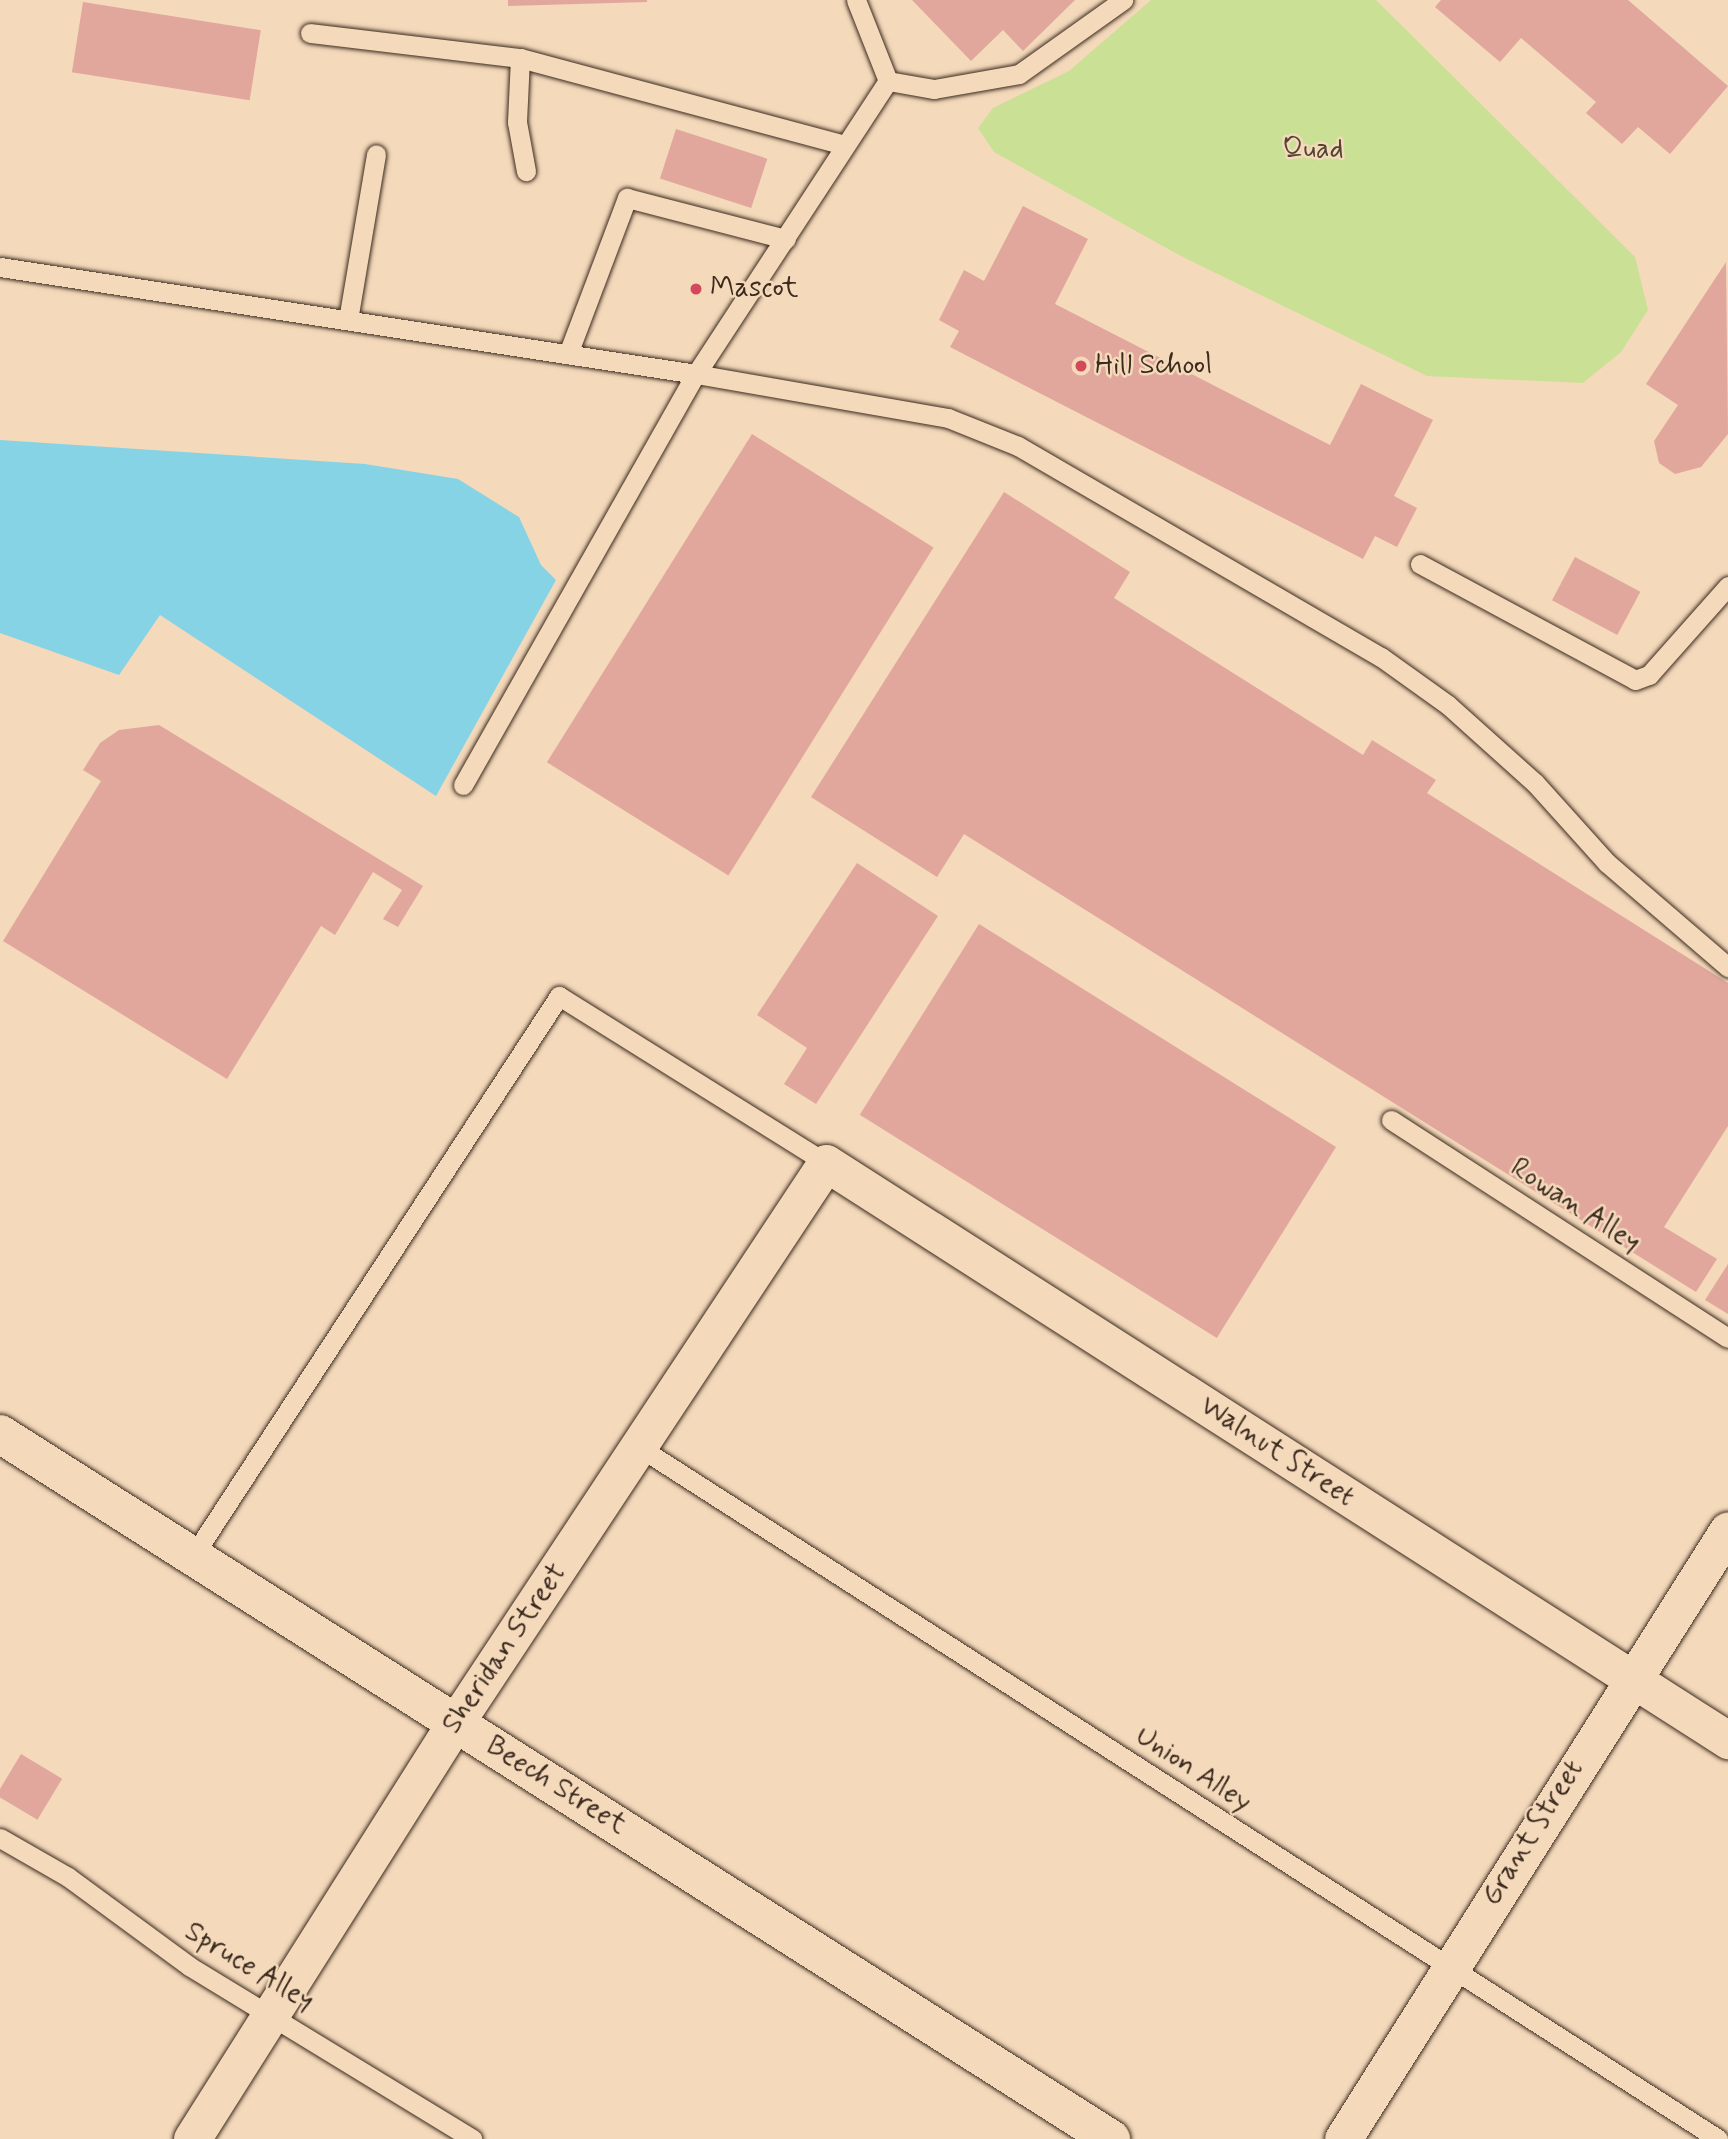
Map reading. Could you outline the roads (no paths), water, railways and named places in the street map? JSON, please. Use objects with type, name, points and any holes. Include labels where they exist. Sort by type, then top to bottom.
[{"type":"street","name":"Sheridan Street","points":[[192,2139],[456,1722],[826,1163]]},
{"type":"street","name":"Walnut Street","points":[[826,1163],[1728,1740]]},
{"type":"street","name":"Beech Street","points":[[0,1434],[1111,2139]]},
{"type":"street","name":"Grant Street","points":[[1343,2139],[1629,1678],[1728,1530]]},
{"type":"lane","points":[[856,0],[888,81]]},
{"type":"lane","points":[[888,81],[934,89],[1019,74],[1123,0]]},
{"type":"lane","points":[[310,33],[520,58],[845,145]]},
{"type":"lane","points":[[520,58],[517,122],[526,171]]},
{"type":"lane","points":[[463,785],[696,374],[888,81]]},
{"type":"lane","points":[[348,320],[376,154]]},
{"type":"lane","points":[[568,354],[627,198],[786,239]]},
{"type":"lane","points":[[0,267],[696,374],[948,418],[1018,446],[1381,657],[1448,705],[1535,783],[1607,863],[1728,967]]},
{"type":"lane","points":[[1420,564],[1635,680],[1649,675],[1728,586]]},
{"type":"lane","points":[[193,1556],[559,996],[826,1163]]},
{"type":"lane","name":"Rowan Alley","points":[[1391,1120],[1728,1338]]},
{"type":"lane","name":"Union Alley","points":[[639,1447],[1718,2139]]},
{"type":"lane","name":"Spruce Alley","points":[[0,1838],[68,1877],[189,1966],[272,2012],[472,2139]]},
{"type":"water","points":[[0,440],[365,464],[458,479],[519,517],[541,565],[556,580],[436,796],[160,615],[119,675],[0,633]]},
{"type":"place","name":"Mascot","points":[[696,289]]},
{"type":"place","name":"Hill School","points":[[1081,366]]},
{"type":"park label","name":"Quad","points":[[1313,150]]}]
